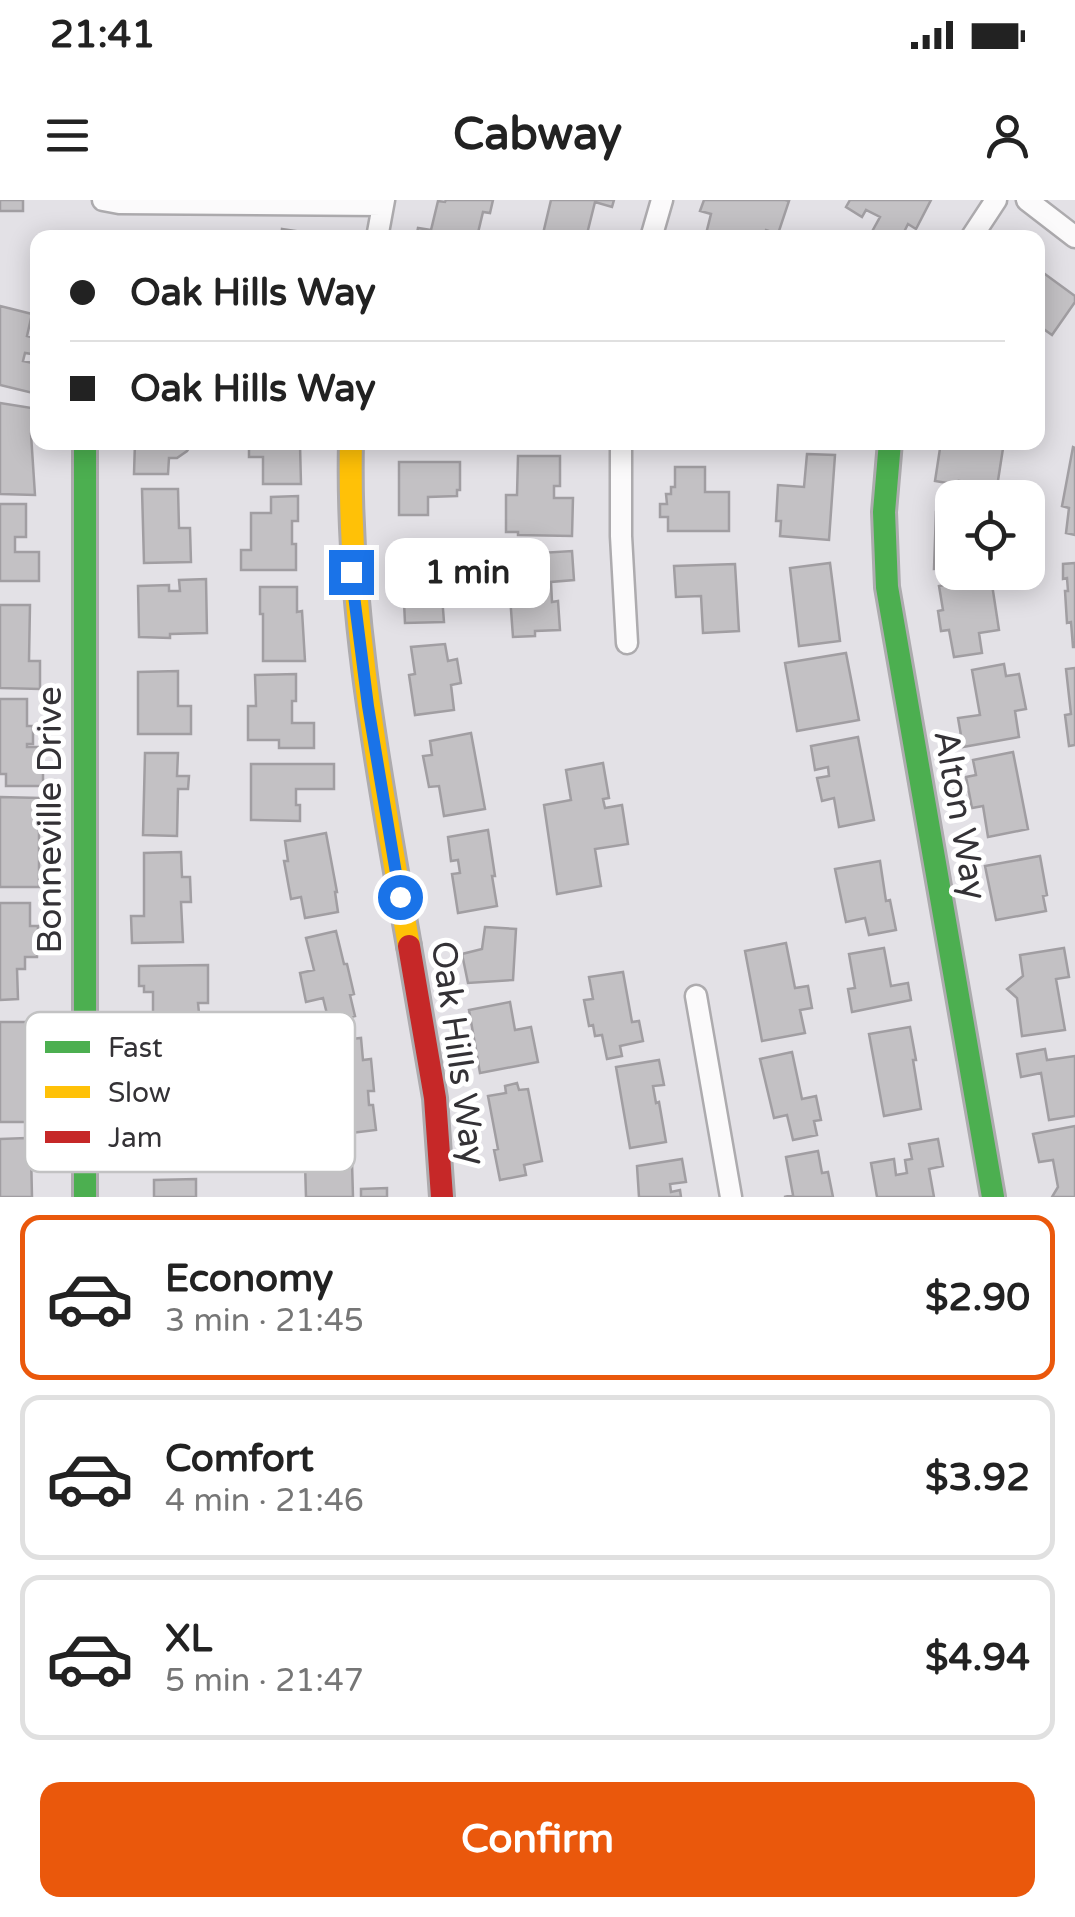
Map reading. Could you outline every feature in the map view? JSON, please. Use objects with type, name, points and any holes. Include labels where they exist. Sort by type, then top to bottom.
[{"type":"street","points":[[103,200],[118,204],[384,202],[378,230]]},
{"type":"street","points":[[653,230],[662,200]]},
{"type":"street","points":[[976,230],[996,200]]},
{"type":"street","points":[[1027,200],[1075,237]]},
{"type":"street","name":"Bonneville Drive","points":[[85,450],[85,1012]]},
{"type":"street","name":"Oak Hills Way","points":[[351,450],[350,521],[356,621],[440,1130],[442,1197]]},
{"type":"street","points":[[621,450],[627,643]]},
{"type":"street","name":"Alton Way","points":[[889,450],[884,512],[887,587],[993,1197]]},
{"type":"street","points":[[696,996],[732,1197]]},
{"type":"building","points":[[0,200],[23,200],[23,211],[0,211]]},
{"type":"building","points":[[493,200],[490,213],[483,212],[479,230],[431,230],[438,201]]},
{"type":"building","points":[[551,200],[614,200],[612,207],[595,202],[588,230],[544,230]]},
{"type":"building","points":[[704,200],[789,201],[779,230],[707,230],[711,214],[700,211]]},
{"type":"building","points":[[850,200],[931,200],[916,229],[908,224],[905,230],[873,230],[880,217],[866,210],[862,217],[846,207]]},
{"type":"building","points":[[1045,274],[1075,296],[1075,302],[1052,335],[1045,330]]},
{"type":"building","points":[[0,306],[30,314],[30,354],[25,353],[23,361],[30,362],[30,392],[0,385]]},
{"type":"building","points":[[0,403],[30,408],[35,495],[0,494]]},
{"type":"building","points":[[1073,447],[1075,535],[1066,533],[1069,508],[1062,506]]},
{"type":"building","points":[[135,450],[188,450],[177,458],[169,458],[168,474],[134,474]]},
{"type":"building","points":[[249,450],[300,450],[301,484],[263,484],[263,457],[249,457]]},
{"type":"building","points":[[940,450],[1003,450],[998,480],[935,480]]},
{"type":"building","points":[[807,454],[835,455],[829,540],[780,536],[781,521],[776,521],[778,485],[804,487]]},
{"type":"building","points":[[518,456],[560,456],[560,486],[554,486],[554,498],[573,498],[572,536],[506,532],[506,495],[517,495]]},
{"type":"building","points":[[399,462],[460,462],[457,496],[428,497],[428,515],[399,515]]},
{"type":"building","points":[[675,467],[705,467],[705,492],[729,492],[729,531],[668,531],[668,517],[660,517],[660,504],[667,504],[666,494],[671,494],[671,487],[675,487]]},
{"type":"building","points":[[142,489],[178,489],[179,528],[190,528],[191,562],[144,563]]},
{"type":"building","points":[[298,496],[298,521],[292,521],[296,570],[241,570],[241,550],[251,550],[251,513],[271,513],[271,497]]},
{"type":"building","points":[[0,504],[26,504],[26,537],[15,537],[15,552],[39,552],[39,581],[0,581]]},
{"type":"building","points":[[572,551],[574,580],[551,582],[552,602],[558,601],[560,630],[513,637],[507,555]]},
{"type":"building","points":[[450,558],[452,596],[442,596],[444,622],[405,623],[402,560]]},
{"type":"building","points":[[830,563],[840,641],[799,646],[790,568]]},
{"type":"building","points":[[1075,563],[1073,647],[1071,622],[1067,623],[1068,591],[1063,564]]},
{"type":"building","points":[[735,564],[739,631],[703,633],[701,596],[676,597],[674,566]]},
{"type":"building","points":[[206,579],[207,633],[139,637],[138,586],[169,585],[169,591],[180,591],[179,580]]},
{"type":"building","points":[[260,587],[297,587],[305,661],[263,661]]},
{"type":"building","points":[[940,590],[993,590],[999,630],[979,633],[982,653],[954,657],[949,630],[941,631],[938,611],[943,610]]},
{"type":"building","points":[[0,605],[30,605],[29,661],[40,661],[40,689],[0,688]]},
{"type":"building","points":[[445,644],[448,661],[457,659],[461,683],[451,685],[454,710],[415,715],[409,675],[415,674],[411,647]]},
{"type":"building","points":[[846,653],[859,720],[797,731],[785,663]]},
{"type":"building","points":[[1004,664],[1006,676],[1019,674],[1026,709],[1015,711],[1019,737],[963,747],[958,718],[980,715],[972,670]]},
{"type":"building","points":[[1075,668],[1075,745],[1069,746],[1065,715],[1071,714],[1066,669]]},
{"type":"building","points":[[178,671],[178,706],[191,706],[191,734],[138,734],[138,672]]},
{"type":"building","points":[[296,674],[292,723],[314,723],[314,748],[279,748],[279,740],[248,740],[248,706],[256,706],[255,675]]},
{"type":"building","points":[[0,699],[27,699],[27,726],[33,726],[33,744],[27,747],[43,747],[43,786],[6,786],[6,774],[0,774]]},
{"type":"building","points":[[471,733],[485,809],[444,816],[439,786],[429,787],[423,756],[432,755],[430,741]]},
{"type":"building","points":[[858,737],[874,820],[839,827],[834,798],[822,801],[817,778],[829,776],[828,767],[815,770],[811,746]]},
{"type":"building","points":[[1013,752],[1028,829],[988,837],[983,806],[972,808],[966,777],[976,775],[973,760]]},
{"type":"building","points":[[145,753],[178,753],[177,776],[189,776],[188,789],[178,789],[177,836],[143,835]]},
{"type":"building","points":[[603,763],[609,798],[603,799],[605,808],[622,805],[628,844],[595,849],[601,886],[557,894],[544,805],[571,800],[566,770]]},
{"type":"building","points":[[251,764],[334,764],[334,789],[296,789],[300,821],[251,820]]},
{"type":"building","points":[[0,797],[39,798],[39,887],[0,887]]},
{"type":"building","points":[[488,830],[497,906],[458,913],[452,874],[460,873],[458,860],[451,861],[448,837]]},
{"type":"building","points":[[326,833],[338,912],[305,918],[301,897],[291,899],[284,861],[288,861],[285,841]]},
{"type":"building","points":[[181,852],[182,877],[190,877],[191,902],[181,902],[183,942],[132,943],[131,916],[144,916],[144,853]]},
{"type":"building","points":[[1040,856],[1046,911],[996,920],[985,866]]},
{"type":"building","points":[[880,861],[886,901],[890,900],[896,930],[869,935],[865,918],[846,922],[835,869]]},
{"type":"building","points":[[0,903],[30,903],[30,926],[38,926],[37,957],[25,957],[25,969],[17,969],[18,999],[0,1000]]},
{"type":"building","points":[[485,927],[516,929],[513,980],[468,983],[462,954],[482,949]]},
{"type":"building","points":[[336,931],[354,994],[350,995],[354,1012],[326,1012],[323,998],[306,1002],[300,973],[314,970],[306,938]]},
{"type":"building","points":[[786,943],[795,988],[808,986],[812,1008],[800,1010],[805,1033],[762,1041],[745,951]]},
{"type":"building","points":[[884,948],[891,986],[908,983],[911,1000],[852,1012],[848,989],[855,988],[849,954]]},
{"type":"building","points":[[1064,948],[1069,977],[1056,979],[1065,1030],[1022,1036],[1017,998],[1007,989],[1023,976],[1020,955]]},
{"type":"building","points":[[208,965],[208,1003],[198,1003],[199,1012],[153,1012],[153,992],[144,992],[144,986],[139,986],[139,966]]},
{"type":"building","points":[[623,972],[632,1022],[639,1021],[643,1041],[620,1046],[622,1056],[607,1059],[602,1035],[595,1036],[593,1025],[589,1026],[584,1000],[593,999],[589,977]]},
{"type":"building","points":[[510,1002],[515,1030],[531,1027],[538,1062],[480,1073],[469,1010]]},
{"type":"building","points":[[0,1022],[25,1022],[25,1122],[0,1122]]},
{"type":"building","points":[[910,1027],[921,1109],[884,1116],[869,1034]]},
{"type":"building","points":[[361,1038],[363,1060],[371,1059],[374,1091],[368,1091],[376,1130],[355,1132],[355,1039]]},
{"type":"building","points":[[1045,1049],[1047,1060],[1075,1056],[1075,1116],[1049,1120],[1041,1073],[1021,1077],[1017,1054]]},
{"type":"building","points":[[792,1052],[802,1099],[816,1096],[821,1120],[814,1121],[817,1135],[793,1140],[787,1115],[774,1118],[760,1059]]},
{"type":"building","points":[[659,1060],[664,1085],[653,1086],[666,1142],[630,1148],[616,1067]]},
{"type":"building","points":[[517,1083],[519,1090],[528,1089],[542,1161],[524,1165],[526,1175],[500,1180],[488,1096],[506,1093],[505,1086]]},
{"type":"building","points":[[1075,1126],[1075,1197],[1052,1197],[1058,1187],[1053,1160],[1039,1162],[1033,1134]]},
{"type":"building","points":[[25,1138],[25,1172],[31,1172],[32,1197],[0,1197],[0,1139]]},
{"type":"building","points":[[938,1139],[943,1166],[929,1169],[934,1197],[877,1197],[871,1163],[894,1159],[896,1175],[907,1173],[905,1160],[912,1159],[909,1144]]},
{"type":"building","points":[[818,1151],[822,1173],[828,1172],[833,1197],[784,1197],[793,1195],[786,1157]]},
{"type":"building","points":[[682,1159],[686,1182],[670,1184],[671,1192],[680,1190],[681,1197],[639,1197],[637,1166]]},
{"type":"building","points":[[305,1172],[352,1172],[353,1197],[306,1197]]},
{"type":"building","points":[[196,1179],[196,1197],[154,1197],[154,1180]]},
{"type":"building","points":[[387,1188],[387,1197],[361,1197],[361,1189]]},
{"type":"traffic: fast","points":[[85,450],[85,1012]]},
{"type":"traffic: fast","points":[[889,450],[884,512],[887,587],[993,1197]]},
{"type":"traffic: fast","points":[[85,1172],[85,1197]]},
{"type":"traffic: slow","points":[[351,450],[360,632],[409,946]]},
{"type":"traffic: jam","points":[[409,946],[435,1098],[442,1197]]},
{"type":"route","points":[[351,572],[368,706],[400,897]]}]
